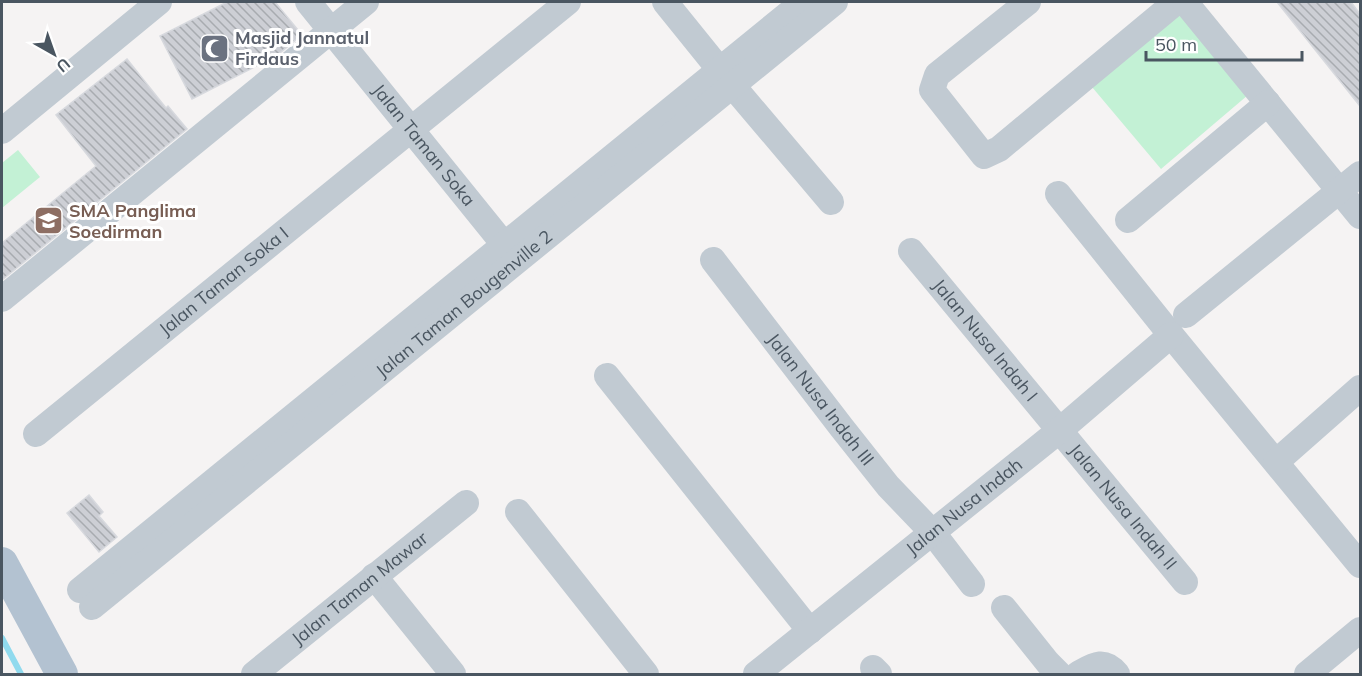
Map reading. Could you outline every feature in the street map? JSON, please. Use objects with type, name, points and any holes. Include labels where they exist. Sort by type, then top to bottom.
[{"type":"main road","points":[[2,563],[62,675]]},
{"type":"street","points":[[2,131],[159,2]]},
{"type":"street","name":"Jalan Taman Soka","points":[[308,2],[511,253]]},
{"type":"street","points":[[2,299],[366,2]]},
{"type":"street","name":"Jalan Taman Soka I","points":[[36,434],[568,2]]},
{"type":"street","points":[[665,2],[831,202]]},
{"type":"street","name":"Jalan Taman Bougenville 2","points":[[86,599],[726,77],[803,2]]},
{"type":"street","name":"Jalan Taman Bougenville 2","points":[[726,77],[836,2]]},
{"type":"street","points":[[1028,2],[938,75],[933,90],[984,156],[999,149],[1176,2]]},
{"type":"street","points":[[1185,2],[1360,216]]},
{"type":"street","points":[[1128,220],[1268,103]]},
{"type":"street","name":"Jalan Nusa Indah","points":[[756,675],[1060,430],[1178,325],[1360,174]]},
{"type":"street","points":[[1058,194],[1178,325],[1275,462],[1360,565]]},
{"type":"street","name":"Jalan Nusa Indah I","points":[[911,251],[1060,430]]},
{"type":"street","name":"Jalan Nusa Indah III","points":[[713,260],[888,486],[933,533],[972,584]]},
{"type":"street","points":[[607,376],[810,631]]},
{"type":"street","points":[[1275,462],[1360,388]]},
{"type":"street","name":"Jalan Nusa Indah II","points":[[1060,430],[1185,582]]},
{"type":"street","name":"Jalan Taman Mawar","points":[[254,675],[466,503]]},
{"type":"street","points":[[518,512],[646,675]]},
{"type":"street","points":[[374,576],[453,675]]},
{"type":"street","points":[[1004,608],[1059,675]]},
{"type":"street","points":[[1307,675],[1360,630]]},
{"type":"street","points":[[1078,675],[1095,665],[1106,664],[1117,675]]},
{"type":"green space","points":[[1180,14],[1248,95],[1161,169],[1092,87]]},
{"type":"green space","points":[[18,150],[40,177],[2,208],[2,163]]},
{"type":"building","name":"Masjid Jannatul Firdaus","points":[[227,2],[275,2],[302,35],[276,56],[192,99],[160,36]]},
{"type":"building","points":[[1277,2],[1351,2],[1360,14],[1360,106]]},
{"type":"building","points":[[127,59],[166,108],[168,106],[187,129],[2,280],[2,243],[96,166],[56,115]]},
{"type":"building","points":[[89,495],[103,512],[99,516],[117,537],[99,552],[67,513]]},
{"type":"waterway","points":[[2,638],[21,674]]},
{"type":"place","name":"Masjid Jannatul Firdaus","points":[[214,48]]},
{"type":"place","name":"SMA Panglima Soedirman","points":[[48,221]]}]
